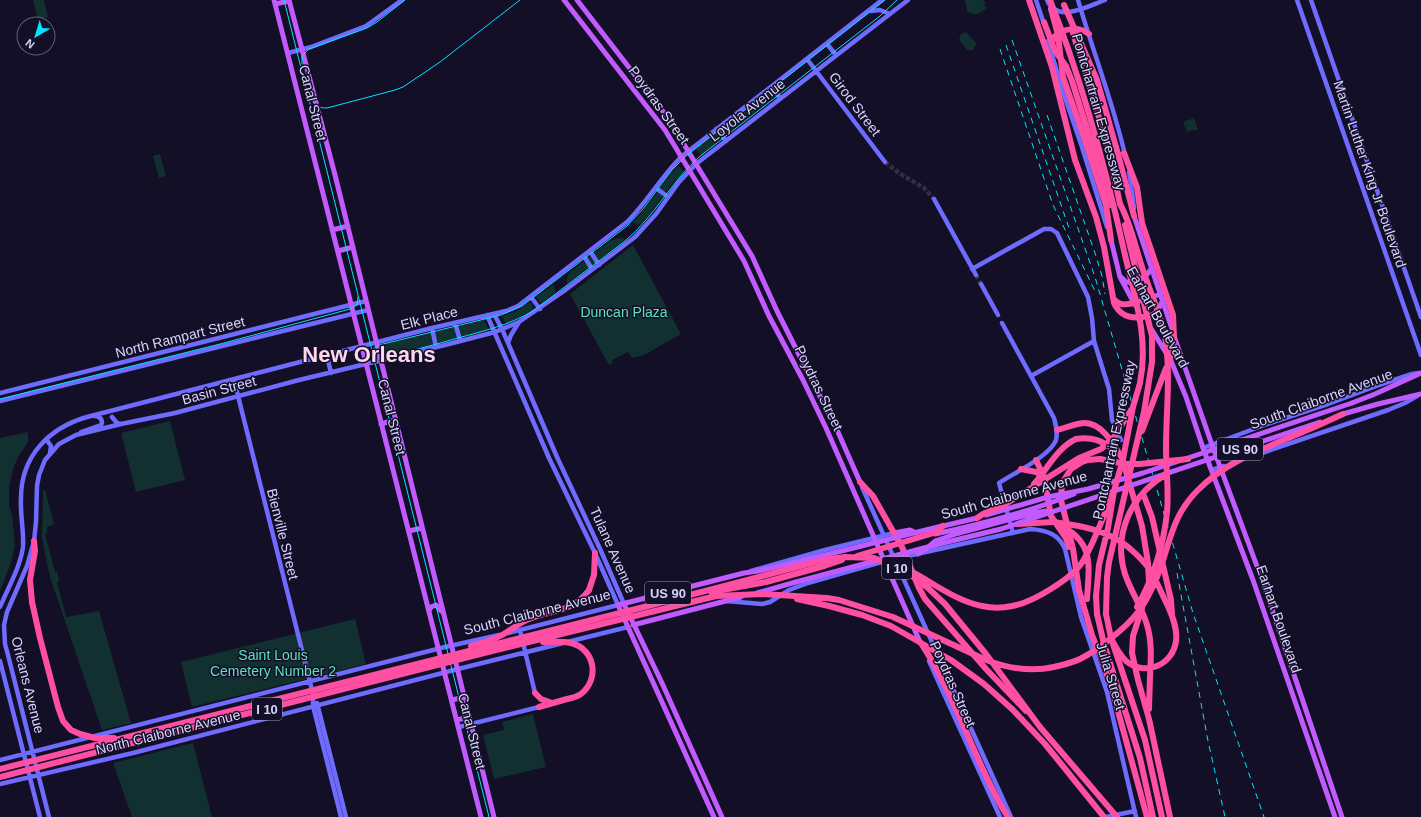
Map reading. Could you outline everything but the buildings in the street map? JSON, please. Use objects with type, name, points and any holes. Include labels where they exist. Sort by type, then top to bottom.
[{"type":"highway","points":[[1029,0],[1052,67],[1075,160],[1102,236],[1112,294],[1116,308],[1128,317],[1143,317]]},
{"type":"highway","points":[[1049,0],[1058,35],[1063,77],[1106,205],[1111,240]]},
{"type":"highway","name":"Pontchartrain Expressway","points":[[1049,0],[1068,44],[1097,141],[1143,332],[1144,355],[1142,373],[1133,407],[1123,459],[1114,491],[1108,528],[1099,565],[1096,596],[1097,614],[1104,644],[1140,758],[1153,817]]},
{"type":"highway","points":[[1064,3],[1097,80],[1121,154],[1134,216]]},
{"type":"highway","name":"Pontchartrain Expressway","points":[[1064,3],[1107,143],[1152,336],[1151,374],[1136,445],[1112,544],[1106,577],[1106,614],[1110,638],[1138,719],[1162,817]]},
{"type":"highway","points":[[1044,22],[1052,45],[1066,66],[1072,81],[1120,233]]},
{"type":"highway","points":[[1052,45],[1054,37],[1059,32],[1077,28],[1088,34]]},
{"type":"highway","points":[[1121,154],[1134,177],[1137,187],[1142,223],[1173,315],[1174,337],[1169,361],[1136,445]]},
{"type":"highway","points":[[1120,204],[1126,216],[1146,281],[1160,315],[1167,355],[1168,400],[1166,448],[1167,511],[1163,539],[1143,596],[1128,622]]},
{"type":"highway","points":[[1112,294],[1115,300],[1124,305],[1134,303]]},
{"type":"highway","points":[[977,518],[983,514],[1004,506],[1075,460],[1101,449],[1114,438],[1133,407]]},
{"type":"highway","points":[[780,596],[827,598],[893,616],[986,660],[1013,668],[1053,667],[1080,659],[1113,637],[1138,612],[1148,597],[1157,577],[1172,529],[1187,502],[1197,491],[1218,473],[1245,457],[1343,414]]},
{"type":"highway","points":[[1057,430],[1083,423],[1094,426],[1103,432],[1122,458],[1142,526],[1148,563],[1149,582],[1146,598],[1133,636],[1132,653],[1149,719],[1170,817]]},
{"type":"highway","points":[[1025,493],[1062,448],[1076,439],[1092,438],[1101,441],[1122,458]]},
{"type":"highway","points":[[1147,817],[1113,693],[1092,635],[1079,590],[1073,549],[1062,500],[1062,483],[1076,465],[1088,460],[1100,459],[1125,464],[1140,464],[1188,459]]},
{"type":"highway","points":[[1036,460],[1044,477],[1051,516],[1066,538],[1077,577]]},
{"type":"highway","points":[[1021,469],[1036,472],[1044,477]]},
{"type":"highway","points":[[1149,719],[1150,636],[1144,615],[1126,574],[1122,561],[1122,538],[1123,528],[1135,502],[1145,491],[1164,475]]},
{"type":"highway","points":[[860,482],[873,496],[894,533],[907,557],[925,599],[986,669],[1040,727]]},
{"type":"highway","points":[[886,562],[900,566],[971,603],[994,607],[1013,606],[1034,599],[1060,583],[1078,568],[1090,547],[1114,491]]},
{"type":"highway","points":[[1110,638],[1122,656],[1132,665],[1144,668],[1156,667],[1168,660],[1176,643],[1176,631],[1171,600],[1152,517],[1144,496]]},
{"type":"highway","points":[[1018,524],[1053,522],[1082,526],[1094,529],[1122,542],[1151,572],[1173,619]]},
{"type":"highway","points":[[1053,522],[1076,535],[1083,543],[1089,559],[1087,599],[1092,635]]},
{"type":"highway","points":[[689,595],[766,582],[937,532],[943,526]]},
{"type":"highway","points":[[34,541],[35,551],[30,580],[32,602],[52,684],[63,721],[75,732],[91,738],[124,738]]},
{"type":"highway","points":[[393,670],[492,640],[530,618],[574,605],[589,590],[594,575],[595,553]]},
{"type":"highway","name":"I 10","points":[[0,769],[830,559],[845,557],[874,558],[886,562],[911,575],[945,604],[986,654],[1040,727],[1117,817]]},
{"type":"highway","name":"I 10","points":[[0,777],[716,596],[762,594],[780,596],[829,606],[881,622],[891,626],[951,660],[984,684],[1012,709],[1045,744],[1105,817]]},
{"type":"highway","points":[[534,642],[570,643],[581,648],[590,657],[593,672],[590,683],[581,694],[539,707]]},
{"type":"highway","points":[[920,642],[939,672],[1003,810],[1008,817]]},
{"type":"highway","points":[[535,693],[541,699],[552,703]]},
{"type":"main road","name":"Canal Street","points":[[289,0],[348,226],[494,817]]},
{"type":"main road","points":[[275,2],[289,0]]},
{"type":"main road","name":"Poydras Street","points":[[564,0],[661,124],[744,261],[769,316],[810,394],[886,562],[920,642]]},
{"type":"main road","name":"Poydras Street","points":[[577,0],[668,118],[753,258],[777,311],[838,432],[860,482]]},
{"type":"main road","name":"Canal Street","points":[[275,2],[481,817]]},
{"type":"main road","points":[[718,218],[726,213]]},
{"type":"main road","name":"Earhart Boulevard","points":[[1134,216],[1212,445],[1261,577],[1342,816]]},
{"type":"main road","points":[[725,228],[732,224]]},
{"type":"main road","points":[[332,230],[348,226]]},
{"type":"main road","name":"Earhart Boulevard","points":[[1111,240],[1120,277],[1134,303],[1172,361],[1186,397],[1203,448],[1253,580],[1335,817]]},
{"type":"main road","points":[[338,251],[353,247]]},
{"type":"main road","points":[[1120,277],[1126,282],[1134,282],[1142,279],[1152,268]]},
{"type":"main road","points":[[1134,303],[1162,296]]},
{"type":"main road","points":[[1143,317],[1150,316],[1157,312],[1162,296]]},
{"type":"main road","name":"South Claiborne Avenue","points":[[618,605],[744,573],[793,563],[977,518],[1048,497],[1088,488],[1188,459],[1352,403],[1420,373]]},
{"type":"main road","name":"South Claiborne Avenue","points":[[628,627],[1018,524],[1355,410],[1420,395]]},
{"type":"main road","points":[[381,424],[395,420]]},
{"type":"main road","points":[[918,554],[935,541],[958,531],[1046,505],[1088,488]]},
{"type":"main road","points":[[894,533],[910,530],[920,536],[924,536],[958,531],[1034,513],[1059,509]]},
{"type":"main road","points":[[408,531],[422,528]]},
{"type":"main road","name":"Tulane Avenue","points":[[624,604],[635,624],[722,817]]},
{"type":"main road","points":[[429,612],[431,607],[436,605],[443,614]]},
{"type":"main road","name":"Tulane Avenue","points":[[618,605],[714,817]]},
{"type":"main road","points":[[452,700],[464,697]]},
{"type":"main road","points":[[1294,698],[1301,697]]},
{"type":"main road","points":[[457,720],[469,717]]},
{"type":"main road","points":[[1335,817],[1342,816]]},
{"type":"street","points":[[288,53],[302,50],[370,24],[402,0]]},
{"type":"street","name":"Loyola Avenue","points":[[487,315],[512,309],[531,297],[627,222],[656,188],[666,172],[681,157],[882,0]]},
{"type":"street","name":"Loyola Avenue","points":[[495,332],[519,322],[540,309],[642,230],[689,170],[906,0]]},
{"type":"street","name":"Earhart Boulevard","points":[[1036,0],[1044,22],[1062,89],[1111,240]]},
{"type":"street","points":[[1049,0],[1049,5],[1059,12],[1080,10],[1105,0]]},
{"type":"street","points":[[1078,0],[1109,98],[1121,154]]},
{"type":"street","name":"Martin Luther King Jr Boulevard","points":[[1297,0],[1421,355]]},
{"type":"street","name":"Martin Luther King Jr Boulevard","points":[[1310,0],[1421,317]]},
{"type":"street","points":[[869,11],[880,10],[890,14]]},
{"type":"street","points":[[827,44],[836,55]]},
{"type":"street","name":"Girod Street","points":[[807,59],[885,162]]},
{"type":"street","points":[[771,87],[780,98]]},
{"type":"street","points":[[716,129],[726,141]]},
{"type":"street","points":[[656,188],[668,197]]},
{"type":"street","points":[[934,199],[976,276]]},
{"type":"street","points":[[972,269],[1044,229],[1054,231],[1060,236],[1088,297],[1094,341],[1109,389],[1112,420],[1121,440]]},
{"type":"street","points":[[590,251],[598,265]]},
{"type":"street","points":[[584,256],[592,269]]},
{"type":"street","points":[[981,284],[998,315]]},
{"type":"street","points":[[531,297],[540,309]]},
{"type":"street","name":"North Rampart Street","points":[[0,393],[366,301]]},
{"type":"street","name":"North Rampart Street","points":[[0,401],[368,310]]},
{"type":"street","name":"Tulane Avenue","points":[[494,314],[624,604]]},
{"type":"street","name":"Tulane Avenue","points":[[487,315],[549,458],[595,553],[618,605]]},
{"type":"street","name":"Elk Place","points":[[376,343],[487,315]]},
{"type":"street","points":[[508,343],[519,322]]},
{"type":"street","points":[[455,323],[460,340]]},
{"type":"street","points":[[1002,323],[1054,418],[1057,430],[1053,445],[1049,450],[999,483],[1013,533]]},
{"type":"street","points":[[432,328],[436,346]]},
{"type":"street","name":"Elk Place","points":[[366,364],[495,332]]},
{"type":"street","points":[[1031,376],[1094,341]]},
{"type":"street","name":"Basin Street","points":[[87,416],[376,343]]},
{"type":"street","points":[[327,356],[331,373]]},
{"type":"street","name":"Basin Street","points":[[74,436],[121,424],[175,413],[366,364]]},
{"type":"street","name":"South Claiborne Avenue","points":[[1203,448],[1379,385],[1412,374],[1420,373]]},
{"type":"street","name":"Bienville Street","points":[[234,380],[309,682],[346,817]]},
{"type":"street","name":"South Claiborne Avenue","points":[[1212,470],[1388,410],[1420,395]]},
{"type":"street","points":[[0,607],[22,554],[23,538],[20,498],[24,474],[33,454],[46,439],[58,429],[87,416],[97,416],[101,419],[102,423],[99,427],[86,429],[74,436]]},
{"type":"street","points":[[112,417],[117,423],[121,424]]},
{"type":"street","name":"Orleans Avenue","points":[[49,817],[8,655],[4,633],[7,612],[27,566],[34,541],[38,480],[43,464],[59,444],[74,436]]},
{"type":"street","points":[[46,439],[51,446],[50,454]]},
{"type":"street","name":"Poydras Street","points":[[860,482],[1011,817]]},
{"type":"street","name":"South Claiborne Avenue","points":[[725,601],[762,604],[770,602],[789,590],[808,583],[896,559],[1030,529],[1043,530],[1051,533],[1062,542]]},
{"type":"street","name":"South Claiborne Avenue","points":[[744,573],[825,550],[894,533]]},
{"type":"street","name":"Julia Street","points":[[1062,542],[1081,617],[1107,692],[1136,817]]},
{"type":"street","name":"South Claiborne Avenue","points":[[452,645],[520,630],[618,605]]},
{"type":"street","name":"South Claiborne Avenue","points":[[458,669],[628,627]]},
{"type":"street","points":[[520,630],[535,693]]},
{"type":"street","name":"Poydras Street","points":[[920,642],[1000,817]]},
{"type":"street","name":"North Claiborne Avenue","points":[[0,760],[452,645]]},
{"type":"street","name":"Orleans Avenue","points":[[0,661],[31,777],[40,817]]},
{"type":"street","name":"North Claiborne Avenue","points":[[0,784],[133,753],[458,669]]},
{"type":"street","name":"Bienville Street","points":[[316,705],[341,817]]},
{"type":"street","points":[[459,727],[539,707]]},
{"type":"street","points":[[1105,817],[1134,811]]},
{"type":"green space","points":[[33,0],[44,0],[48,16],[37,16]]},
{"type":"green space","points":[[965,0],[983,0],[986,3],[984,5],[987,8],[980,13],[970,13],[967,11]]},
{"type":"green space","points":[[966,32],[976,43],[973,50],[967,50],[959,40],[961,34]]},
{"type":"green space","points":[[770,92],[775,97],[701,155],[696,149]]},
{"type":"green space","points":[[1194,118],[1198,130],[1187,132],[1183,122]]},
{"type":"green space","points":[[160,154],[166,176],[159,178],[153,156]]},
{"type":"green space","points":[[678,165],[684,172],[672,184],[643,223],[634,223],[633,222]]},
{"type":"green space","points":[[618,238],[624,238],[625,240],[567,284],[567,277],[569,273],[610,241]]},
{"type":"green space","name":"Duncan Plaza","points":[[633,245],[681,334],[644,355],[632,358],[628,352],[612,360],[613,363],[609,365],[570,294]]},
{"type":"green space","points":[[553,285],[556,292],[541,304],[536,297]]},
{"type":"green space","points":[[530,302],[533,308],[531,311],[506,324],[502,316],[515,312]]},
{"type":"green space","points":[[484,320],[489,330],[383,357],[380,345]]},
{"type":"green space","points":[[170,421],[185,480],[136,492],[121,433]]},
{"type":"green space","points":[[28,432],[28,442],[18,457],[13,469],[9,487],[9,506],[12,514],[15,545],[11,563],[0,591],[0,438]]},
{"type":"green space","points":[[43,490],[45,490],[54,524],[47,527],[47,533],[45,534],[55,572],[57,572],[59,581],[57,582],[66,617],[99,611],[131,723],[102,730],[50,577],[42,539]]},
{"type":"green space","name":"Saint Louis Cemetery Number 2","points":[[355,619],[366,664],[192,707],[181,662]]},
{"type":"green space","points":[[533,714],[546,767],[494,779],[483,735],[504,730],[502,722]]},
{"type":"green space","points":[[193,743],[212,817],[132,817],[113,763]]},
{"type":"tunnel","points":[[885,162],[899,173],[924,188],[934,199]]},
{"type":"tunnel","points":[[976,275],[981,284]]},
{"type":"tram line","points":[[284,0],[489,817]]},
{"type":"tram line","points":[[302,64],[302,56],[309,49],[367,28],[405,0]]},
{"type":"tram line","points":[[311,97],[317,106],[327,108],[403,87],[440,62],[520,0]]},
{"type":"tram line","points":[[371,354],[373,349],[379,345],[501,315],[522,306],[627,226],[643,209],[672,170],[686,156],[885,0]]},
{"type":"tram line","points":[[371,353],[377,358],[422,348],[496,327],[533,311],[636,231],[680,177],[699,157],[880,16],[897,0]]},
{"type":"tram line","points":[[0,399],[224,343],[350,309],[357,305],[358,297]]},
{"type":"railway","points":[[1012,40],[1095,277],[1193,613],[1264,817]]},
{"type":"railway","points":[[1006,45],[1069,228]]},
{"type":"railway","points":[[1000,49],[1053,205],[1095,291]]},
{"type":"railway","points":[[1047,115],[1095,253],[1102,276],[1105,294]]},
{"type":"railway","points":[[1177,573],[1208,741],[1225,817]]},
{"type":"district","name":"New Orleans","points":[[369,354]]}]
